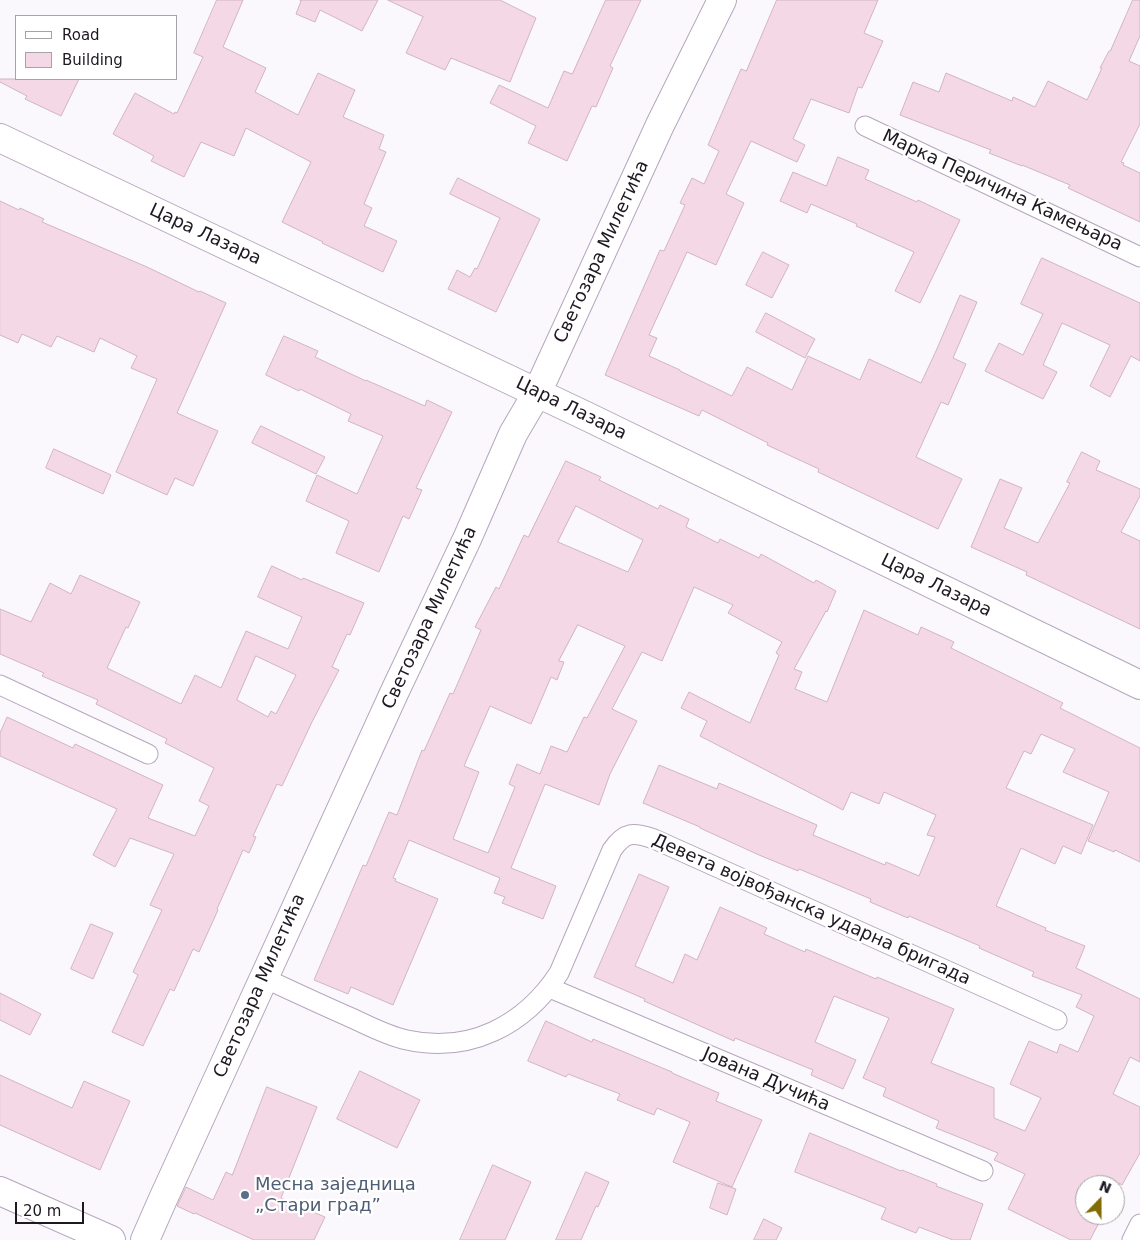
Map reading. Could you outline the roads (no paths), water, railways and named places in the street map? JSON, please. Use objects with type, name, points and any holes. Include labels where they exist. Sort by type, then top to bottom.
[{"type":"main road","name":"Светозара Милетића","points":[[145,1240],[395,691],[467,539],[513,434],[537,393],[660,125],[722,0]]},
{"type":"main road","name":"Цара Лазара","points":[[0,138],[537,393],[1140,685]]},
{"type":"main road","points":[[0,1191],[111,1240]]},
{"type":"street","name":"Марка Перичина Камењара","points":[[865,126],[1140,257]]},
{"type":"street","points":[[0,685],[148,754]]},
{"type":"street","name":"Девета војвођанска ударна бригада","points":[[264,978],[390,1035],[406,1040],[431,1043],[452,1042],[474,1038],[500,1029],[531,1008],[550,988],[559,973],[612,850],[618,841],[624,837],[631,834],[639,834],[654,839],[1057,1020]]},
{"type":"street","name":"Јована Дучића","points":[[550,988],[983,1171]]},
{"type":"street","points":[[1132,1240],[1140,1224]]},
{"type":"place","name":"Месна заједница „Стари град”","points":[[245,1195]]}]
